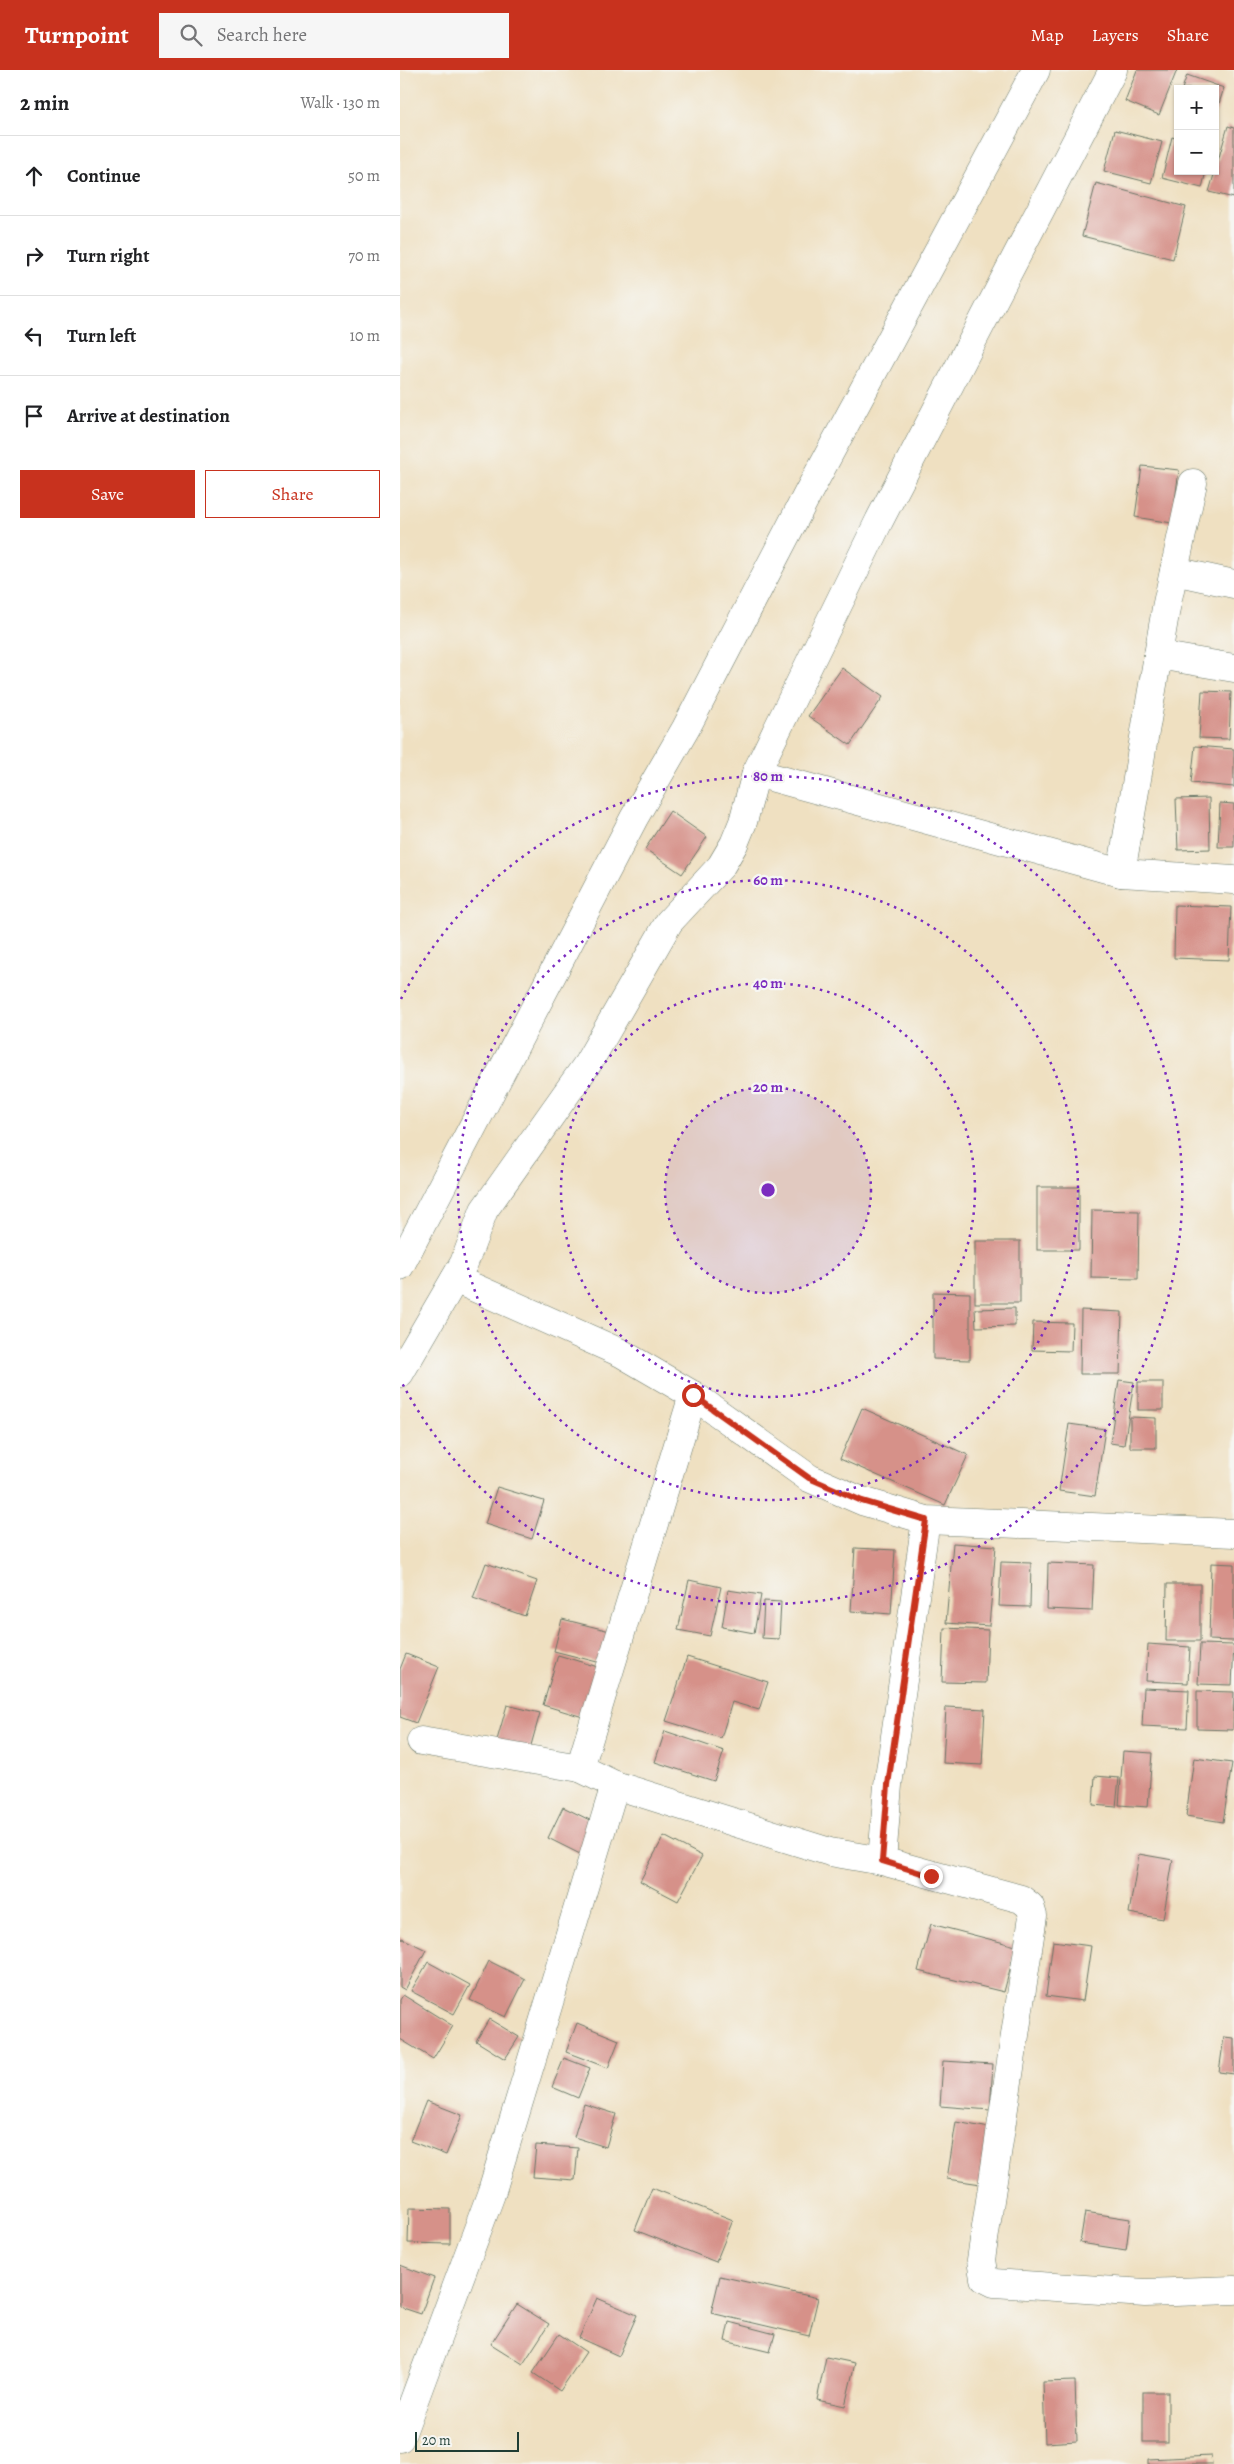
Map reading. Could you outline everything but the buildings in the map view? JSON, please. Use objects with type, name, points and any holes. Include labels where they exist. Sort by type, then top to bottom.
[{"type":"street","points":[[400,1266],[634,818],[686,728],[808,493],[1036,70]]},
{"type":"street","points":[[400,1373],[464,1264],[484,1210],[588,1063],[669,922],[721,866],[734,844],[743,822],[756,773],[879,521],[1113,70]]},
{"type":"street","points":[[1121,873],[1158,655],[1192,483]]},
{"type":"street","points":[[1174,571],[1234,584]]},
{"type":"street","points":[[1158,655],[1234,668]]},
{"type":"street","points":[[756,773],[1121,873],[1234,880]]},
{"type":"street","points":[[455,1279],[621,1353],[693,1395],[809,1478],[862,1501],[926,1520],[1234,1533]]},
{"type":"street","points":[[580,1768],[693,1395]]},
{"type":"street","points":[[882,1861],[888,1785],[926,1520]]},
{"type":"street","points":[[421,1741],[580,1768],[615,1785],[830,1852],[882,1861],[1021,1899],[1026,1902],[1032,1910],[1033,1916],[981,2260],[984,2278],[994,2283],[1145,2293],[1234,2290]]},
{"type":"street","points":[[400,2438],[491,2194],[615,1785]]},
{"type":"route","points":[[693,1395],[809,1478],[862,1501],[926,1520],[888,1785],[882,1861],[931,1876]]}]
